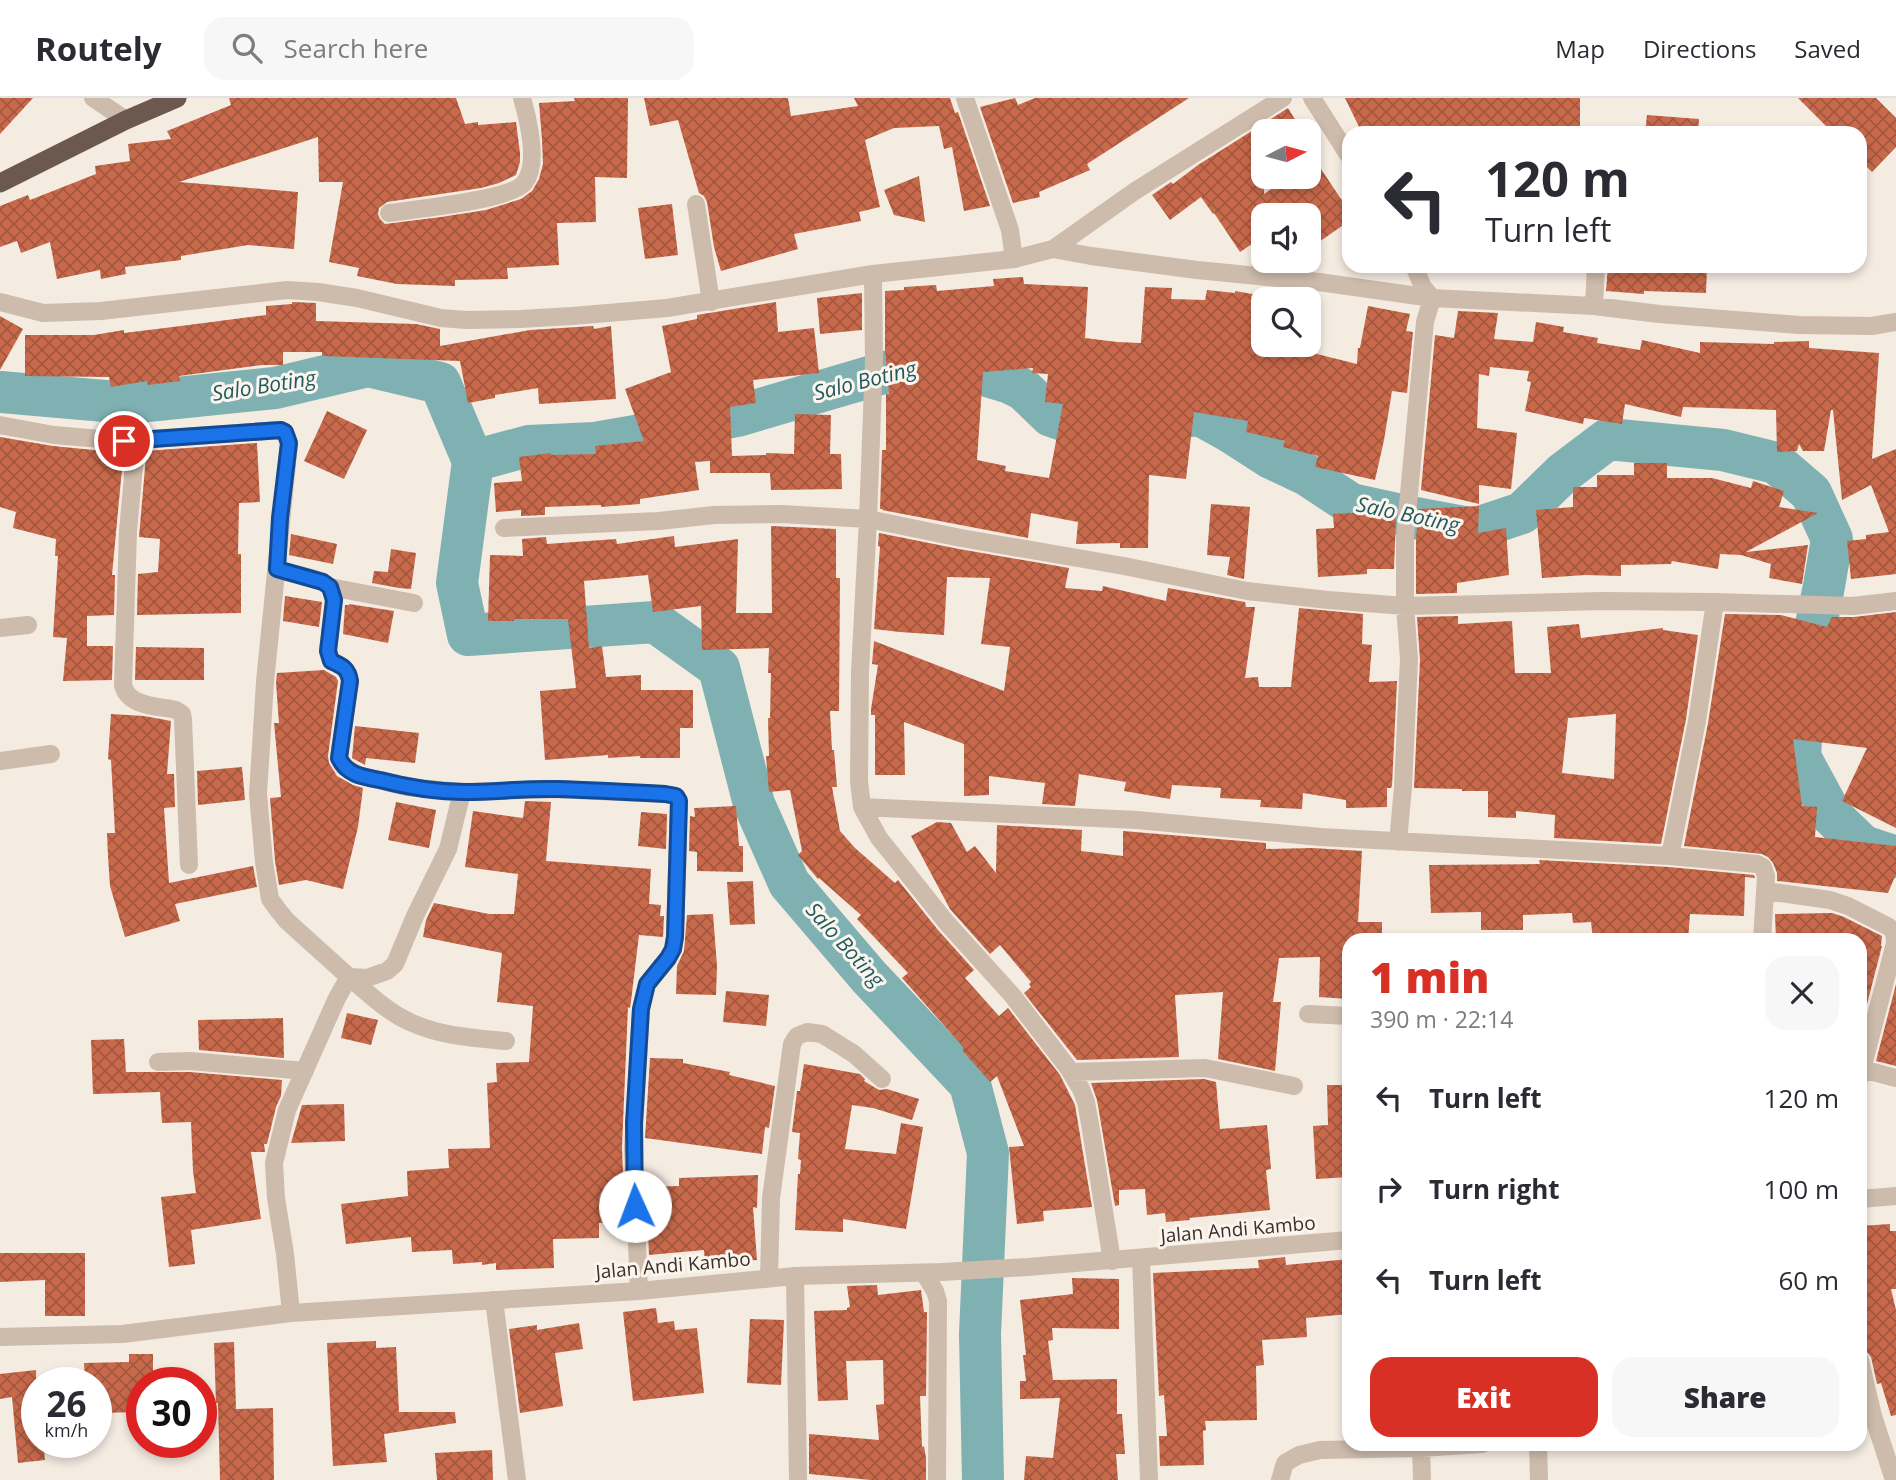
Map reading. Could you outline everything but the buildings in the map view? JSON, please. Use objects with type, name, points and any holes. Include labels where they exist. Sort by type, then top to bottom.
[{"type":"highway","points":[[0,183],[126,120],[177,98]]},
{"type":"street","points":[[389,213],[496,197],[521,187],[527,181],[533,163],[527,114],[522,98]]},
{"type":"street","points":[[965,98],[1010,230],[1014,259]]},
{"type":"street","points":[[0,302],[43,313],[101,311],[287,290],[357,298],[441,318],[466,320],[572,316],[667,308],[873,274],[1014,259],[1054,249],[1135,191],[1283,98]]},
{"type":"street","points":[[1312,98],[1342,145]]},
{"type":"street","points":[[98,99],[126,120]]},
{"type":"street","points":[[696,204],[710,302]]},
{"type":"street","points":[[1054,249],[1091,256],[1432,298],[1594,306],[1799,325],[1872,326],[1896,322]]},
{"type":"street","points":[[1417,273],[1432,298]]},
{"type":"street","points":[[1594,306],[1596,273]]},
{"type":"street","points":[[873,274],[873,392],[860,672],[859,781],[862,807],[879,838],[946,922],[1012,995],[1044,1035],[1081,1089],[1086,1102],[1112,1261]]},
{"type":"street","points":[[1398,842],[1409,659],[1405,606],[1407,505],[1425,322],[1432,298]]},
{"type":"street","points":[[0,425],[54,435],[124,441],[281,430],[285,432],[289,443],[265,682],[258,793],[270,899],[287,921],[349,977],[388,1009],[411,1023],[444,1033],[506,1041]]},
{"type":"street","points":[[124,441],[135,455],[135,464],[128,531],[122,685],[132,700],[176,710],[182,714],[189,865]]},
{"type":"street","points":[[504,528],[659,521],[714,515],[781,514],[868,519],[1247,591],[1405,606],[1602,601],[1853,606],[1896,601]]},
{"type":"street","points":[[277,569],[323,582],[330,587],[414,603]]},
{"type":"street","points":[[330,587],[334,600],[329,657],[331,661],[345,667],[350,681],[339,758],[343,766],[358,775],[407,787],[463,792],[568,789],[665,794],[676,796],[679,801],[673,949],[647,984],[638,1034],[633,1149],[639,1290]]},
{"type":"street","points":[[1670,856],[1697,721],[1715,602]]},
{"type":"street","points":[[0,628],[28,625]]},
{"type":"street","points":[[0,761],[51,754]]},
{"type":"street","points":[[349,977],[366,978],[387,971],[395,964],[448,849],[463,792]]},
{"type":"street","points":[[862,807],[1137,820],[1321,837],[1670,856],[1757,864],[1763,867],[1766,876],[1763,933]]},
{"type":"street","points":[[1766,891],[1830,900],[1848,906],[1894,932],[1895,943],[1867,1050]]},
{"type":"street","points":[[291,1313],[274,1163],[287,1110],[349,977]]},
{"type":"street","points":[[1308,1014],[1342,1016]]},
{"type":"street","points":[[769,1278],[771,1198],[792,1044],[797,1036],[807,1032],[822,1034],[853,1054],[882,1079]]},
{"type":"street","points":[[158,1062],[190,1061],[305,1071]]},
{"type":"street","points":[[1071,1073],[1205,1068],[1294,1086]]},
{"type":"street","points":[[1867,1074],[1896,1077]]},
{"type":"street","points":[[1867,1198],[1896,1196]]},
{"type":"street","name":"Jalan Andi Kambo","points":[[0,1337],[122,1334],[291,1313],[639,1290],[795,1276],[1028,1268],[1342,1241]]},
{"type":"street","points":[[1141,1259],[1149,1480]]},
{"type":"street","points":[[933,1272],[938,1301],[937,1480]]},
{"type":"street","points":[[795,1276],[797,1480]]},
{"type":"street","points":[[494,1300],[517,1480]]},
{"type":"street","points":[[1867,1417],[1894,1480]]},
{"type":"street","points":[[1280,1480],[1284,1463],[1299,1455],[1320,1450],[1342,1450]]},
{"type":"street","points":[[1421,1451],[1422,1480]]},
{"type":"street","points":[[1538,1451],[1539,1480]]},
{"type":"waterway","name":"Salo Boting","points":[[473,461],[529,446],[595,443],[737,416],[890,371],[944,363],[1010,383],[1024,390],[1051,416],[1083,427],[1200,415],[1271,458],[1307,475],[1351,504],[1474,529],[1522,513],[1563,473],[1608,439],[1723,450],[1776,463],[1811,493],[1832,539],[1804,683],[1800,757],[1832,816],[1863,846],[1896,857]]},
{"type":"waterway","name":"Salo Boting","points":[[0,392],[128,403],[275,388],[368,366],[440,383],[473,461],[457,583],[468,635],[655,622],[719,668],[754,804],[789,883],[870,978],[970,1084],[988,1153],[980,1334],[983,1480]]},
{"type":"route","points":[[124,441],[281,430],[285,432],[289,443],[282,492],[277,569],[323,582],[332,591],[334,600],[328,651],[331,661],[345,667],[349,674],[339,758],[343,766],[350,771],[407,787],[463,792],[554,789],[676,796],[679,808],[675,937],[668,958],[647,984],[637,1047],[633,1149],[635,1206]]}]
